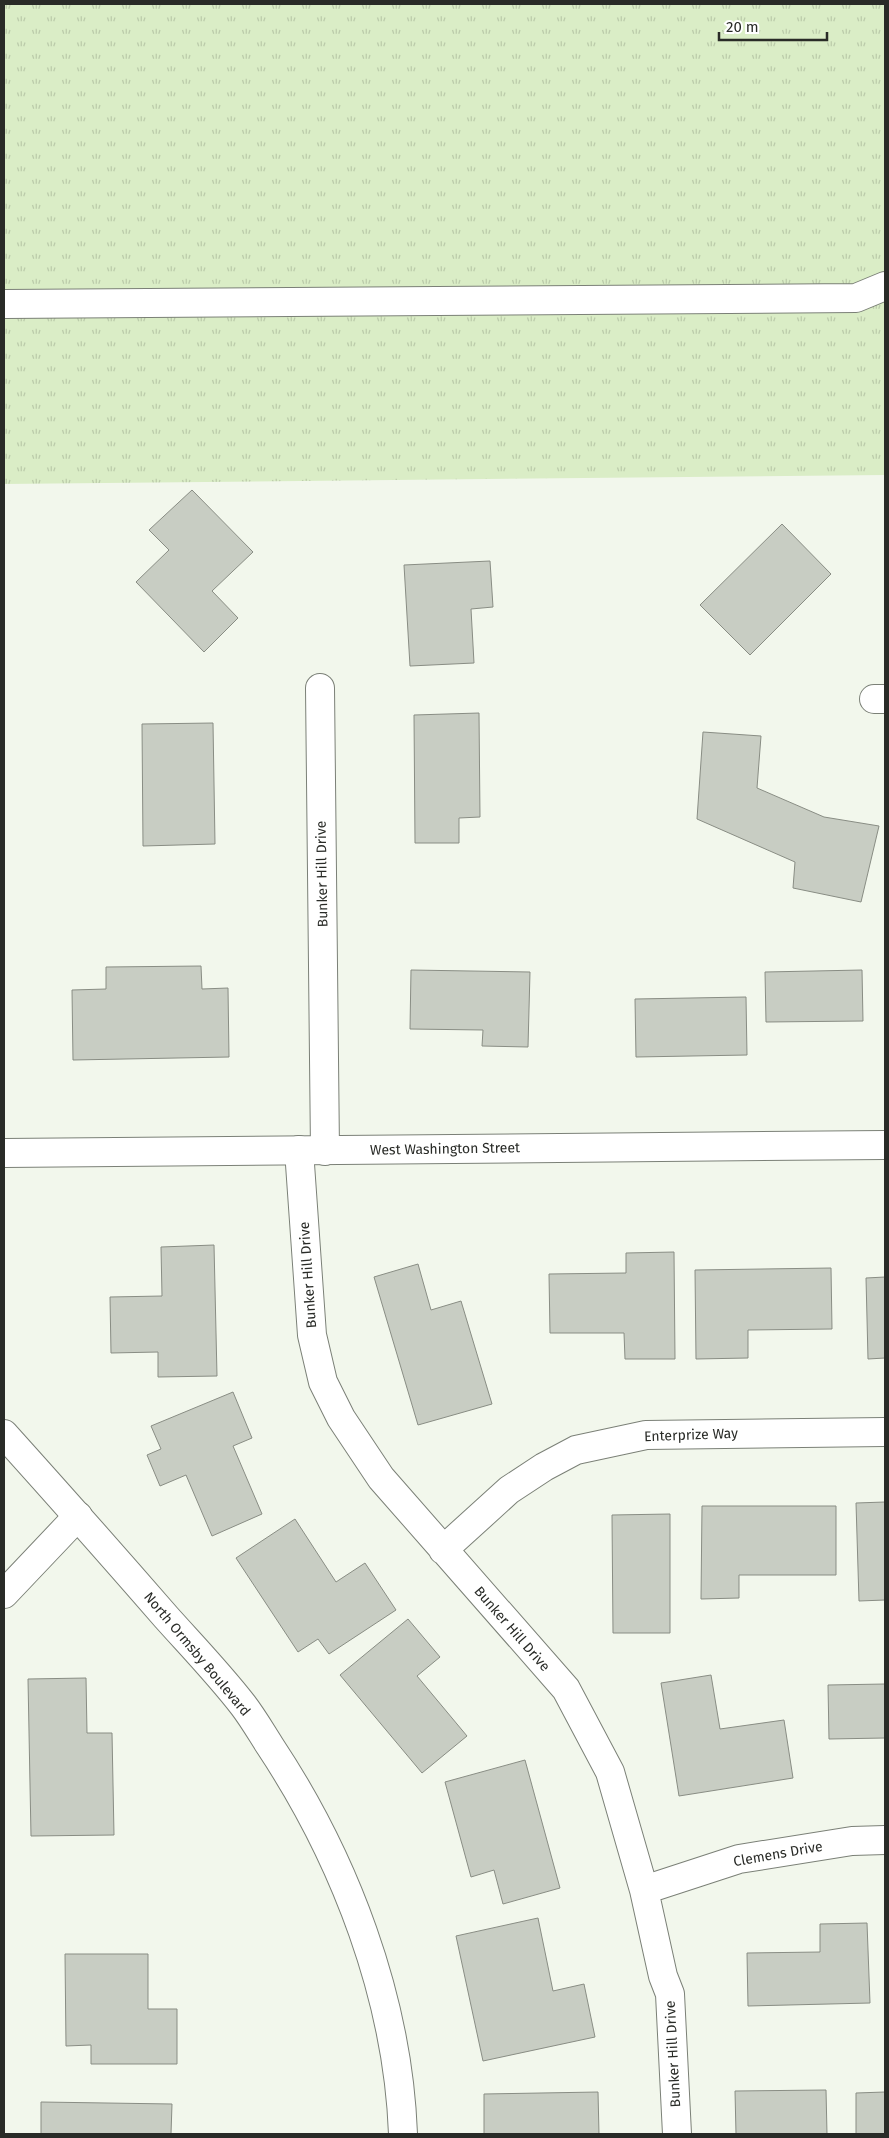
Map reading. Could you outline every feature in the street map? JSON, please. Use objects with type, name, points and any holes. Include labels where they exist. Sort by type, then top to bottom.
[{"type":"street","points":[[4,304],[856,298],[885,286]]},
{"type":"street","name":"Bunker Hill Drive","points":[[320,688],[312,1150],[312,1335],[323,1382],[342,1418],[382,1478],[566,1689],[610,1772],[644,1890],[663,1976],[670,1994],[677,2134]]},
{"type":"street","name":"West Washington Street","points":[[4,1153],[885,1145]]},
{"type":"street","name":"Enterprize Way","points":[[443,1550],[509,1490],[544,1467],[576,1450],[646,1435],[885,1432]]},
{"type":"street","name":"North Ormsby Boulevard","points":[[4,1434],[243,1705],[293,1780],[313,1816],[344,1882],[371,1953],[385,2007],[402,2116],[403,2134]]},
{"type":"street","points":[[4,1594],[78,1516]]},
{"type":"street","name":"Clemens Drive","points":[[644,1890],[739,1859],[852,1841],[885,1840]]},
{"type":"green space","points":[[4,4],[885,4],[885,475],[4,484]]},
{"type":"building","points":[[192,490],[253,552],[212,591],[238,618],[204,652],[136,582],[169,550],[149,530]]},
{"type":"building","points":[[782,524],[831,574],[750,655],[700,605]]},
{"type":"building","points":[[490,561],[493,607],[471,609],[474,663],[410,666],[404,565]]},
{"type":"building","points":[[479,713],[480,817],[459,818],[459,843],[415,843],[414,715]]},
{"type":"building","points":[[213,723],[215,844],[143,846],[142,724]]},
{"type":"building","points":[[703,732],[761,736],[757,788],[824,817],[879,826],[861,902],[793,888],[795,862],[697,819]]},
{"type":"building","points":[[201,966],[202,989],[228,988],[229,1057],[73,1060],[72,990],[106,989],[106,967]]},
{"type":"building","points":[[411,970],[530,972],[528,1047],[482,1046],[483,1030],[410,1029]]},
{"type":"building","points":[[862,970],[863,1021],[766,1022],[765,972]]},
{"type":"building","points":[[746,997],[747,1055],[636,1057],[635,999]]},
{"type":"building","points":[[214,1245],[217,1376],[158,1377],[158,1352],[111,1353],[110,1297],[162,1296],[161,1247]]},
{"type":"building","points":[[674,1252],[675,1359],[625,1359],[624,1333],[550,1333],[549,1274],[626,1273],[626,1253]]},
{"type":"building","points":[[418,1264],[431,1310],[461,1301],[492,1404],[418,1425],[374,1277]]},
{"type":"building","points":[[831,1268],[832,1329],[748,1330],[748,1358],[696,1359],[695,1270]]},
{"type":"building","points":[[885,1277],[885,1358],[868,1359],[866,1278]]},
{"type":"building","points":[[233,1392],[252,1438],[233,1446],[262,1514],[212,1536],[186,1475],[160,1486],[147,1455],[161,1449],[151,1426]]},
{"type":"building","points":[[885,1502],[885,1600],[859,1601],[856,1503]]},
{"type":"building","points":[[702,1506],[836,1506],[836,1575],[739,1575],[739,1598],[701,1599]]},
{"type":"building","points":[[670,1514],[670,1633],[613,1633],[612,1515]]},
{"type":"building","points":[[295,1519],[336,1582],[365,1563],[396,1610],[329,1654],[318,1639],[298,1652],[236,1558]]},
{"type":"building","points":[[408,1619],[440,1657],[417,1676],[467,1736],[422,1773],[340,1675]]},
{"type":"building","points":[[711,1675],[720,1729],[784,1720],[793,1778],[679,1796],[661,1683]]},
{"type":"building","points":[[86,1678],[87,1733],[112,1733],[114,1835],[31,1836],[28,1679]]},
{"type":"building","points":[[885,1684],[885,1738],[829,1739],[828,1685]]},
{"type":"building","points":[[525,1760],[560,1888],[503,1904],[494,1870],[471,1877],[445,1782]]},
{"type":"building","points":[[538,1918],[553,1991],[584,1984],[595,2037],[483,2061],[456,1936]]},
{"type":"building","points":[[867,1923],[870,2003],[748,2006],[747,1953],[820,1952],[820,1924]]},
{"type":"building","points":[[65,1954],[148,1954],[148,2009],[177,2009],[177,2064],[91,2064],[91,2045],[66,2046]]},
{"type":"building","points":[[826,2090],[827,2134],[736,2134],[735,2091]]},
{"type":"building","points":[[598,2092],[599,2134],[484,2134],[484,2094]]},
{"type":"building","points":[[885,2092],[885,2134],[856,2134],[856,2093]]},
{"type":"building","points":[[41,2102],[172,2104],[171,2134],[41,2134]]}]
